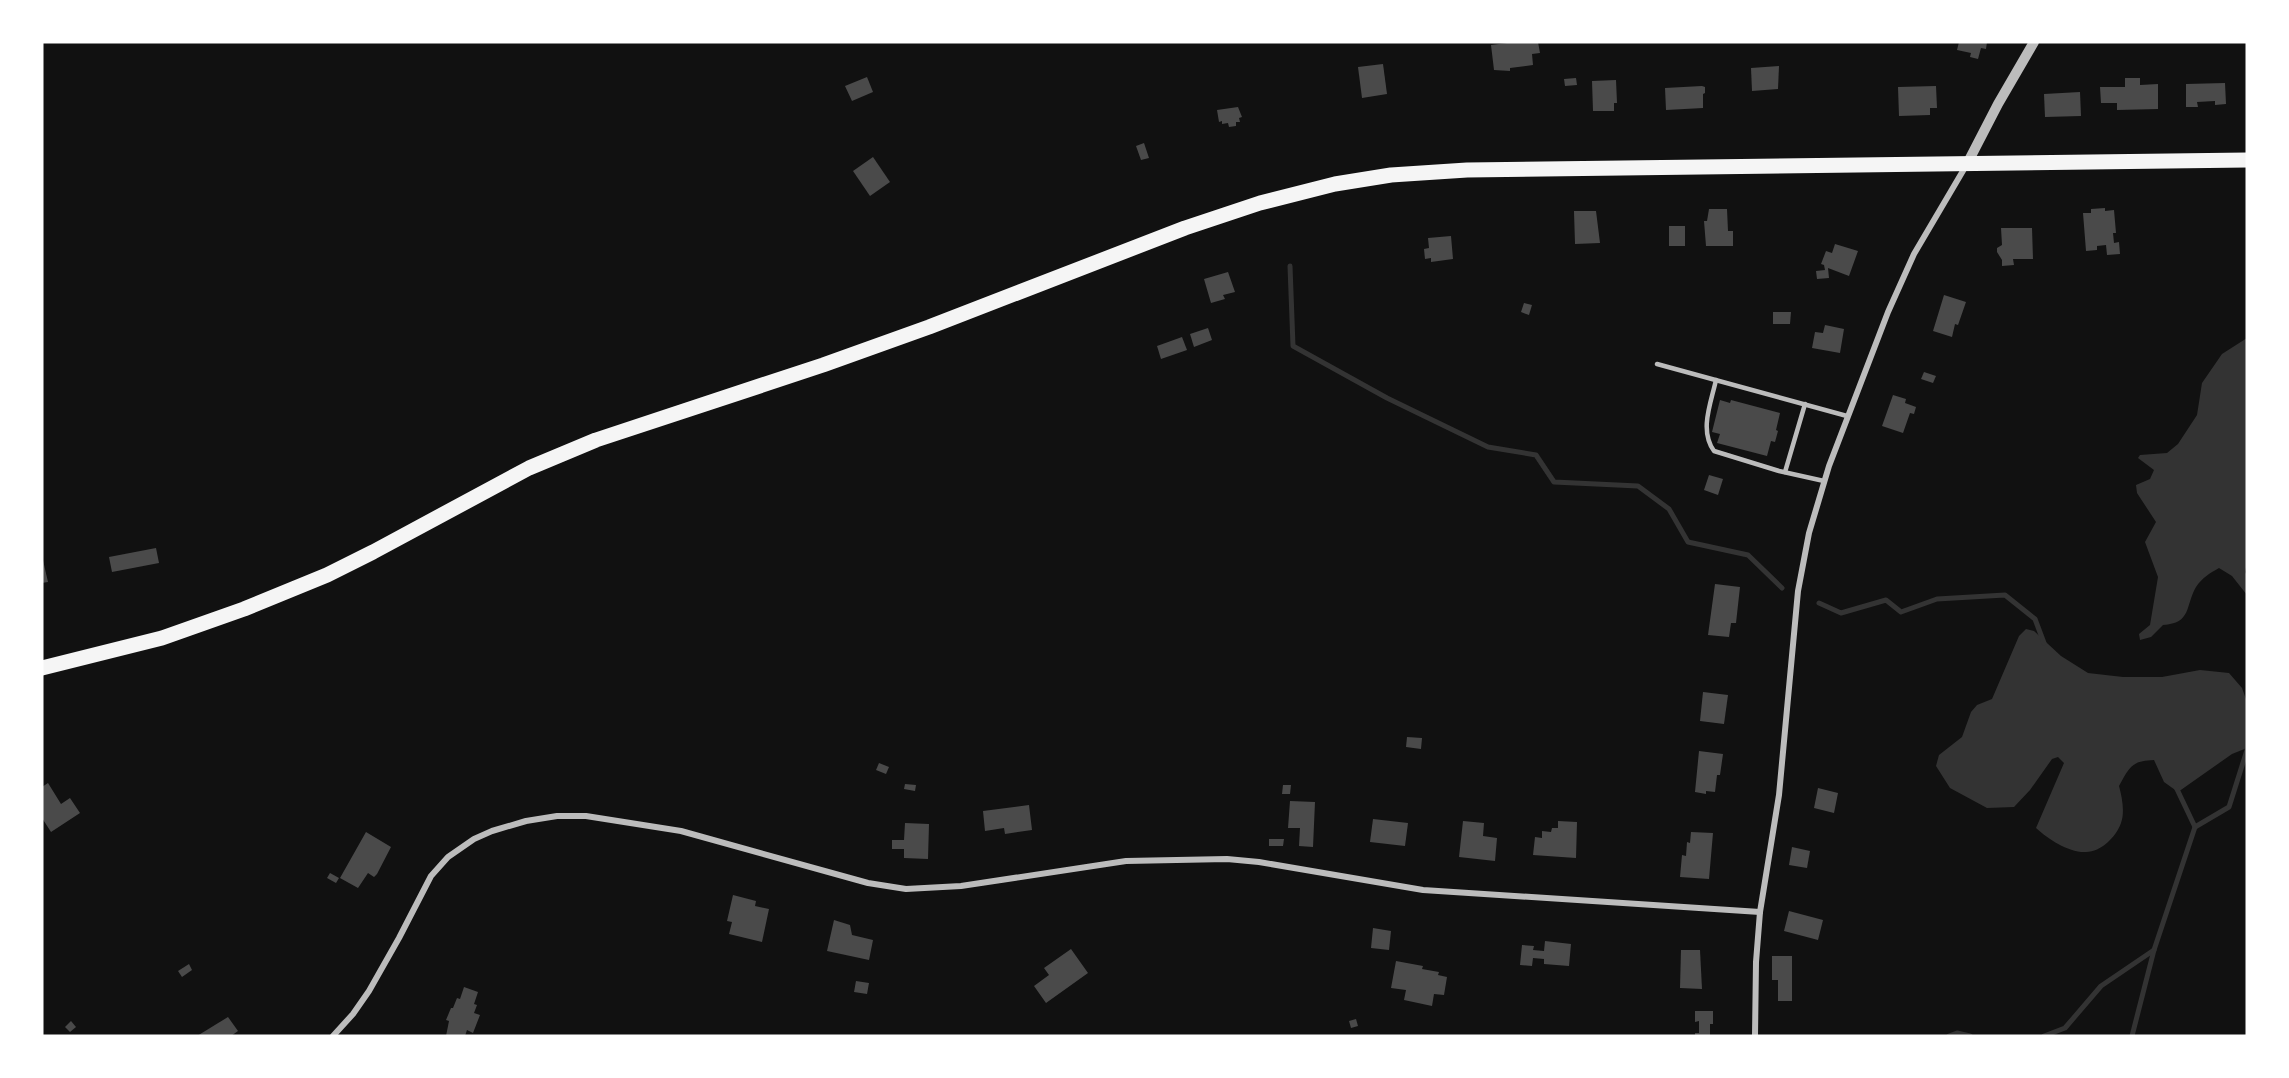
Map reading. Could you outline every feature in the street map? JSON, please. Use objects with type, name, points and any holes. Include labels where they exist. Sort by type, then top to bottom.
[{"type":"main road","points":[[42,668],[162,638],[290,591],[373,552],[530,468],[596,440],[919,331],[1185,228],[1300,192],[1390,175],[1467,170],[2247,160]]},
{"type":"street","points":[[1755,1036],[1756,962],[1760,912],[1779,795],[1798,591],[1809,533],[1847,416],[1888,312],[1914,254],[2034,42]]},
{"type":"street","points":[[334,1036],[369,991],[431,876],[448,857],[459,848],[492,831],[526,821],[557,816],[586,816],[681,831],[868,883],[906,889],[961,886],[1126,861],[1227,860],[1259,862],[1423,890],[1760,912]]},
{"type":"lane","points":[[1657,364],[1847,416]]},
{"type":"lane","points":[[1716,380],[1706,428],[1709,444],[1714,451],[1824,481]]},
{"type":"lane","points":[[1785,472],[1805,404]]},
{"type":"shaded area","points":[[2247,338],[2247,562],[2245,572],[2247,595],[2232,576],[2219,568],[2206,576],[2196,587],[2186,612],[2179,621],[2163,625],[2151,637],[2140,640],[2139,634],[2150,625],[2158,577],[2145,542],[2156,522],[2137,493],[2136,485],[2150,479],[2154,470],[2138,458],[2140,455],[2167,453],[2178,444],[2197,415],[2202,383],[2222,354]]},
{"type":"shaded area","points":[[2026,629],[2034,631],[2061,656],[2088,673],[2123,677],[2162,677],[2200,670],[2229,673],[2242,688],[2247,702],[2247,748],[2232,754],[2178,792],[2164,782],[2154,760],[2136,763],[2119,786],[2123,809],[2119,828],[2107,843],[2092,851],[2079,852],[2066,848],[2036,828],[2064,763],[2058,757],[2052,759],[2030,790],[2014,807],[1987,808],[1950,788],[1936,766],[1939,755],[1962,737],[1971,712],[1977,705],[1992,699],[2019,636]]},
{"type":"building","points":[[1538,42],[1540,53],[1532,54],[1533,65],[1510,68],[1510,71],[1494,70],[1491,45]]},
{"type":"building","points":[[1959,42],[1987,42],[1986,49],[1981,48],[1978,59],[1970,57],[1971,53],[1957,50]]},
{"type":"building","points":[[1383,64],[1387,94],[1362,98],[1358,67]]},
{"type":"building","points":[[1779,66],[1778,89],[1752,91],[1751,68]]},
{"type":"building","points":[[867,77],[873,92],[852,101],[845,86]]},
{"type":"building","points":[[1576,78],[1577,85],[1565,86],[1564,79]]},
{"type":"building","points":[[2125,78],[2140,78],[2140,85],[2158,84],[2158,109],[2117,110],[2117,103],[2101,103],[2100,87],[2125,87]]},
{"type":"building","points":[[1616,80],[1617,103],[1614,103],[1614,111],[1593,111],[1592,81]]},
{"type":"building","points":[[2225,83],[2226,104],[2215,105],[2215,101],[2197,102],[2198,107],[2186,107],[2186,84]]},
{"type":"building","points":[[1936,86],[1937,108],[1930,108],[1930,115],[1899,116],[1898,87]]},
{"type":"building","points":[[1705,87],[1703,108],[1666,110],[1665,88]]},
{"type":"building","points":[[2080,92],[2081,116],[2045,117],[2044,94]]},
{"type":"building","points":[[1238,107],[1242,117],[1239,118],[1240,122],[1236,122],[1236,126],[1229,127],[1228,123],[1219,122],[1217,110]]},
{"type":"building","points":[[1144,143],[1149,158],[1141,160],[1136,146]]},
{"type":"building","points":[[873,157],[890,182],[870,196],[853,171]]},
{"type":"building","points":[[2105,208],[2105,211],[2114,210],[2116,233],[2113,233],[2114,243],[2119,242],[2120,254],[2107,255],[2106,245],[2097,246],[2097,250],[2086,251],[2083,213],[2091,213],[2091,209]]},
{"type":"building","points":[[1709,209],[1727,209],[1728,231],[1733,231],[1733,246],[1706,246],[1704,221],[1707,221]]},
{"type":"building","points":[[1574,211],[1596,211],[1600,243],[1575,244]]},
{"type":"building","points":[[1669,226],[1685,226],[1685,246],[1669,246]]},
{"type":"building","points":[[2001,228],[2032,228],[2033,259],[2013,259],[2014,265],[2002,266],[2002,260],[1997,252],[1997,248],[2002,245]]},
{"type":"building","points":[[1451,236],[1453,259],[1431,262],[1431,258],[1425,259],[1424,249],[1429,248],[1428,238]]},
{"type":"building","points":[[1835,244],[1858,251],[1849,276],[1828,268],[1829,278],[1817,279],[1816,271],[1825,270],[1824,265],[1821,264],[1826,251],[1832,253]]},
{"type":"building","points":[[1228,272],[1235,292],[1223,295],[1225,299],[1211,303],[1204,279]]},
{"type":"building","points":[[1944,295],[1966,302],[1958,325],[1955,324],[1952,337],[1933,331]]},
{"type":"building","points":[[1524,303],[1532,305],[1529,315],[1521,312]]},
{"type":"building","points":[[1773,312],[1791,312],[1790,324],[1773,324]]},
{"type":"building","points":[[1825,325],[1844,329],[1840,353],[1812,348],[1815,332],[1823,333]]},
{"type":"building","points":[[1208,328],[1212,340],[1194,347],[1190,334]]},
{"type":"building","points":[[1182,337],[1187,350],[1161,359],[1157,346]]},
{"type":"building","points":[[1924,372],[1936,376],[1933,383],[1921,379]]},
{"type":"building","points":[[1893,395],[1906,399],[1905,403],[1916,407],[1914,414],[1910,413],[1903,433],[1882,426]]},
{"type":"building","points":[[1720,400],[1730,403],[1731,400],[1780,413],[1775,442],[1771,441],[1767,456],[1717,443],[1720,434],[1712,432]]},
{"type":"building","points":[[1709,475],[1723,479],[1718,495],[1704,490]]},
{"type":"building","points":[[156,548],[159,563],[112,572],[109,557]]},
{"type":"building","points":[[42,556],[48,582],[42,583]]},
{"type":"building","points":[[1715,584],[1740,587],[1736,623],[1731,623],[1729,637],[1708,635]]},
{"type":"building","points":[[1703,692],[1728,695],[1724,724],[1700,721]]},
{"type":"building","points":[[1407,737],[1422,738],[1421,749],[1406,747]]},
{"type":"building","points":[[1699,751],[1723,754],[1715,792],[1706,791],[1706,794],[1695,792]]},
{"type":"building","points":[[879,763],[889,767],[886,774],[876,770]]},
{"type":"building","points":[[48,783],[61,804],[70,798],[80,813],[51,832],[42,818],[42,787]]},
{"type":"building","points":[[905,784],[916,785],[915,791],[904,789]]},
{"type":"building","points":[[1283,785],[1291,785],[1290,794],[1282,794]]},
{"type":"building","points":[[1818,788],[1838,793],[1834,813],[1814,808]]},
{"type":"building","points":[[1290,801],[1315,802],[1313,847],[1299,846],[1300,828],[1288,828]]},
{"type":"building","points":[[1029,805],[1032,830],[1005,834],[1004,828],[985,831],[983,811]]},
{"type":"building","points":[[1373,819],[1408,823],[1405,846],[1370,842]]},
{"type":"building","points":[[1463,821],[1484,823],[1483,836],[1497,838],[1495,861],[1459,857]]},
{"type":"building","points":[[1558,821],[1577,822],[1576,858],[1533,855],[1535,837],[1542,838],[1542,831],[1551,832],[1552,828],[1558,828]]},
{"type":"building","points":[[905,823],[929,824],[928,859],[904,858],[904,849],[892,849],[892,840],[904,840]]},
{"type":"building","points":[[366,832],[391,847],[377,874],[374,877],[368,873],[358,888],[340,878]]},
{"type":"building","points":[[1691,832],[1713,833],[1709,879],[1680,877],[1682,855],[1686,856],[1687,842],[1690,843]]},
{"type":"building","points":[[1269,839],[1284,839],[1283,846],[1269,846]]},
{"type":"building","points":[[1792,847],[1810,851],[1807,868],[1789,865]]},
{"type":"building","points":[[330,873],[339,878],[336,883],[327,878]]},
{"type":"building","points":[[733,895],[756,901],[755,906],[769,909],[762,942],[729,934],[732,922],[727,921]]},
{"type":"building","points":[[1789,911],[1823,920],[1818,940],[1784,931]]},
{"type":"building","points":[[834,920],[850,925],[852,935],[873,940],[869,960],[827,951]]},
{"type":"building","points":[[1373,928],[1391,931],[1389,950],[1371,948]]},
{"type":"building","points":[[1545,941],[1571,944],[1569,966],[1544,964],[1544,959],[1533,958],[1532,966],[1520,965],[1522,945],[1534,946],[1533,950],[1544,951]]},
{"type":"building","points":[[1071,949],[1088,973],[1046,1003],[1034,986],[1049,975],[1044,968]]},
{"type":"building","points":[[1681,950],[1700,950],[1702,989],[1680,988]]},
{"type":"building","points":[[1772,956],[1792,956],[1792,1001],[1778,1001],[1778,980],[1772,980]]},
{"type":"building","points":[[1396,961],[1423,966],[1422,969],[1439,972],[1438,975],[1447,977],[1444,995],[1434,994],[1432,1006],[1404,1000],[1406,990],[1391,988]]},
{"type":"building","points":[[189,964],[192,970],[182,977],[178,971]]},
{"type":"building","points":[[856,981],[869,983],[867,994],[854,992]]},
{"type":"building","points":[[464,987],[478,992],[474,1013],[480,1015],[473,1033],[467,1030],[465,1036],[446,1036],[449,1021],[446,1020],[457,998],[460,999]]},
{"type":"building","points":[[1695,1011],[1713,1011],[1710,1036],[1695,1036],[1695,1033],[1699,1033],[1699,1021],[1695,1022]]},
{"type":"building","points":[[228,1017],[238,1031],[231,1036],[197,1036]]},
{"type":"building","points":[[1356,1019],[1358,1026],[1351,1028],[1349,1021]]},
{"type":"building","points":[[71,1021],[76,1027],[70,1032],[65,1027]]},
{"type":"waterway","points":[[1290,266],[1293,346],[1387,398],[1488,447],[1536,455],[1554,482],[1638,486],[1669,509],[1688,542],[1748,555],[1782,588]]},
{"type":"waterway","points":[[1819,603],[1841,613],[1886,600],[1901,612],[1937,599],[2005,595],[2035,619],[2044,643]]},
{"type":"waterway","points":[[2132,1036],[2154,950],[2195,827],[2229,807],[2247,750]]},
{"type":"waterway","points":[[2175,785],[2195,827]]},
{"type":"waterway","points":[[2044,1036],[2065,1028],[2101,986],[2154,950]]},
{"type":"waterway","points":[[1949,1036],[1957,1033],[1970,1036]]}]
